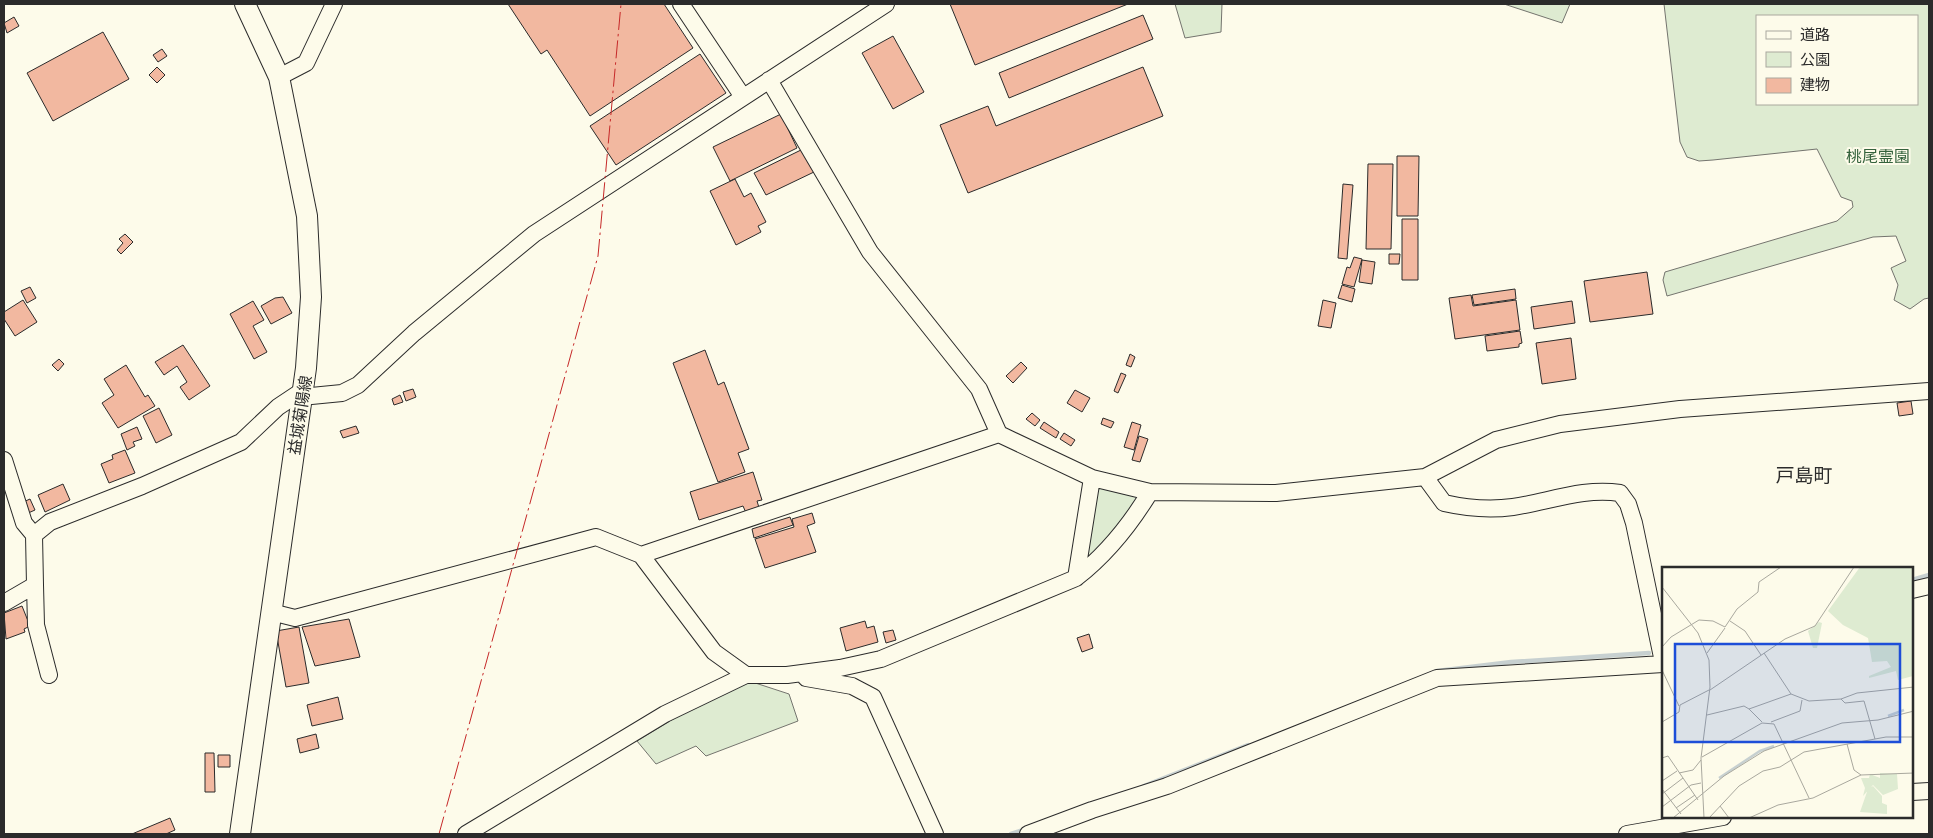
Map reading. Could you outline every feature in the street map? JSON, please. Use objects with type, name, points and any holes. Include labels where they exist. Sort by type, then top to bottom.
[{"type":"main road","name":"益城菊陽線","points":[[240,834],[306,368],[311,297],[307,216],[279,77],[245,4]]},
{"type":"street","points":[[279,77],[306,62],[334,4]]},
{"type":"street","points":[[681,4],[743,97]]},
{"type":"street","points":[[34,535],[50,522],[142,486],[241,442],[278,407],[301,394],[342,393],[358,385],[414,334],[534,234],[886,4]]},
{"type":"street","points":[[769,80],[870,252],[979,389],[999,434],[1092,478],[1150,492],[1276,493],[1425,477],[1496,440],[1560,424],[1680,409],[1929,391]]},
{"type":"street","points":[[641,555],[999,434]]},
{"type":"street","points":[[4,460],[24,523],[34,535],[36,626],[49,675]]},
{"type":"street","points":[[1425,477],[1444,502],[1460,506],[1512,507],[1579,494],[1608,491],[1620,493],[1628,504],[1634,523],[1662,658]]},
{"type":"street","points":[[1076,578],[1092,478]]},
{"type":"street","points":[[466,834],[664,714],[746,675],[787,675],[840,668],[881,659],[1076,578],[1096,562],[1131,523],[1150,492]]},
{"type":"street","points":[[271,612],[295,618],[596,537],[641,555],[714,652],[746,675]]},
{"type":"street","points":[[4,603],[35,585]]},
{"type":"street","points":[[1913,590],[1929,586]]},
{"type":"street","points":[[1028,834],[1092,810],[1168,786],[1437,678],[1662,663]]},
{"type":"street","points":[[787,675],[852,686],[873,697],[935,834]]},
{"type":"street","points":[[1913,792],[1929,791]]},
{"type":"street","points":[[1627,834],[1711,818]]},
{"type":"green space","points":[[1175,4],[1222,4],[1221,32],[1185,38]]},
{"type":"green space","points":[[1504,4],[1570,4],[1562,23]]},
{"type":"green space","name":"桃尾霊園","points":[[1664,4],[1929,4],[1929,298],[1924,299],[1910,309],[1894,300],[1898,285],[1891,268],[1906,261],[1896,236],[1873,237],[1667,296],[1663,280],[1665,272],[1837,221],[1853,207],[1852,201],[1841,197],[1817,149],[1699,161],[1687,157],[1680,142]]},
{"type":"green space","points":[[1097,482],[1139,493],[1136,506],[1083,566]]},
{"type":"green space","points":[[740,678],[789,694],[798,721],[706,756],[696,746],[656,764],[637,741]]},
{"type":"building","points":[[508,4],[664,4],[693,48],[590,116],[547,50],[541,54]]},
{"type":"building","points":[[950,4],[1128,4],[975,65]]},
{"type":"building","points":[[1143,15],[1153,39],[1009,98],[999,73]]},
{"type":"building","points":[[14,17],[19,26],[7,33],[4,23]]},
{"type":"building","points":[[103,32],[129,79],[53,121],[27,73]]},
{"type":"building","points":[[893,36],[924,92],[893,109],[862,53]]},
{"type":"building","points":[[162,49],[167,56],[158,62],[153,55]]},
{"type":"building","points":[[700,54],[726,93],[616,165],[590,126]]},
{"type":"building","points":[[157,67],[165,75],[157,83],[149,75]]},
{"type":"building","points":[[1143,67],[1163,116],[968,193],[940,125],[988,106],[996,126]]},
{"type":"building","points":[[781,114],[797,148],[730,181],[713,147]]},
{"type":"building","points":[[803,149],[814,172],[766,195],[754,173]]},
{"type":"building","points":[[1397,156],[1419,156],[1418,216],[1397,216]]},
{"type":"building","points":[[1368,164],[1393,164],[1391,249],[1366,249]]},
{"type":"building","points":[[735,179],[744,197],[751,193],[766,222],[758,226],[761,232],[736,245],[710,191]]},
{"type":"building","points":[[1343,184],[1353,185],[1347,259],[1338,258]]},
{"type":"building","points":[[1402,219],[1418,219],[1418,280],[1402,280]]},
{"type":"building","points":[[125,234],[133,242],[121,254],[117,250],[123,243],[119,239]]},
{"type":"building","points":[[1389,254],[1400,254],[1399,264],[1389,264]]},
{"type":"building","points":[[1354,257],[1362,259],[1354,287],[1342,284],[1347,267],[1350,268]]},
{"type":"building","points":[[1362,260],[1375,262],[1372,284],[1359,282]]},
{"type":"building","points":[[1647,272],[1653,314],[1590,322],[1584,281]]},
{"type":"building","points":[[1342,285],[1355,289],[1352,302],[1338,298]]},
{"type":"building","points":[[30,287],[36,298],[27,303],[21,291]]},
{"type":"building","points":[[1515,289],[1516,299],[1474,305],[1472,295]]},
{"type":"building","points":[[1471,295],[1473,306],[1516,300],[1520,330],[1455,339],[1449,298]]},
{"type":"building","points":[[283,297],[292,313],[271,324],[261,306],[275,298]]},
{"type":"building","points":[[23,300],[37,322],[15,336],[4,319],[4,312]]},
{"type":"building","points":[[1323,300],[1336,303],[1331,328],[1318,326]]},
{"type":"building","points":[[253,301],[264,320],[253,326],[267,352],[254,359],[230,314]]},
{"type":"building","points":[[1572,301],[1575,323],[1534,329],[1531,307]]},
{"type":"building","points":[[1520,331],[1522,343],[1519,344],[1519,347],[1487,351],[1485,336]]},
{"type":"building","points":[[1571,338],[1576,379],[1542,384],[1536,343]]},
{"type":"building","points":[[183,345],[210,386],[189,400],[180,387],[187,382],[177,366],[164,375],[155,362]]},
{"type":"building","points":[[705,350],[718,385],[724,382],[749,449],[738,453],[745,472],[718,482],[673,363]]},
{"type":"building","points":[[1130,354],[1135,357],[1131,367],[1126,365]]},
{"type":"building","points":[[59,359],[64,364],[58,371],[52,365]]},
{"type":"building","points":[[1021,362],[1027,368],[1013,383],[1006,376]]},
{"type":"building","points":[[126,365],[145,397],[148,395],[155,406],[118,428],[102,403],[114,395],[104,379]]},
{"type":"building","points":[[1121,373],[1126,375],[1118,393],[1114,391]]},
{"type":"building","points":[[413,389],[416,397],[406,401],[403,392]]},
{"type":"building","points":[[1075,390],[1090,398],[1082,412],[1067,403]]},
{"type":"building","points":[[400,395],[403,402],[394,405],[392,399]]},
{"type":"building","points":[[1911,401],[1913,414],[1899,416],[1897,403]]},
{"type":"building","points":[[159,408],[172,435],[156,443],[143,416]]},
{"type":"building","points":[[1032,413],[1040,420],[1035,426],[1026,419]]},
{"type":"building","points":[[1103,418],[1114,422],[1111,428],[1101,424]]},
{"type":"building","points":[[1044,422],[1059,432],[1056,438],[1040,428]]},
{"type":"building","points":[[1132,422],[1141,425],[1134,450],[1124,447]]},
{"type":"building","points":[[356,426],[359,433],[343,438],[340,431]]},
{"type":"building","points":[[137,427],[142,439],[133,442],[135,446],[127,450],[121,434]]},
{"type":"building","points":[[1064,433],[1075,440],[1071,446],[1060,439]]},
{"type":"building","points":[[1139,436],[1148,439],[1140,462],[1132,460]]},
{"type":"building","points":[[125,450],[135,473],[109,483],[101,464],[113,459],[112,455]]},
{"type":"building","points":[[753,472],[762,500],[757,501],[760,511],[747,515],[743,506],[699,520],[690,492]]},
{"type":"building","points":[[63,484],[70,500],[45,512],[38,495]]},
{"type":"building","points":[[30,499],[35,510],[26,514],[21,503]]},
{"type":"building","points":[[812,513],[815,523],[807,526],[816,552],[765,568],[755,539],[794,527],[792,519]]},
{"type":"building","points":[[790,517],[793,525],[754,538],[752,529]]},
{"type":"building","points":[[22,606],[30,626],[24,629],[25,632],[6,639],[4,613]]},
{"type":"building","points":[[349,619],[360,657],[315,666],[302,627]]},
{"type":"building","points":[[865,621],[867,628],[874,626],[878,642],[846,651],[840,628]]},
{"type":"building","points":[[299,627],[309,683],[286,687],[276,631]]},
{"type":"building","points":[[893,630],[896,640],[886,643],[883,632]]},
{"type":"building","points":[[1089,634],[1093,648],[1082,652],[1077,638]]},
{"type":"building","points":[[338,697],[343,719],[312,726],[307,705]]},
{"type":"building","points":[[316,734],[319,748],[300,753],[297,739]]},
{"type":"building","points":[[205,753],[214,753],[215,792],[205,792]]},
{"type":"building","points":[[218,755],[230,755],[230,767],[218,767]]},
{"type":"building","points":[[170,818],[175,830],[166,834],[132,834]]},
{"type":"waterway","points":[[1913,580],[1929,575]]},
{"type":"waterway","points":[[1437,671],[1511,662],[1649,653]]},
{"type":"waterway","points":[[1144,786],[1248,745]]},
{"type":"waterway","points":[[1011,834],[1026,829]]},
{"type":"power","points":[[439,834],[598,256],[621,4]]},
{"type":"district","name":"戸島町","points":[[1804,474]]}]
